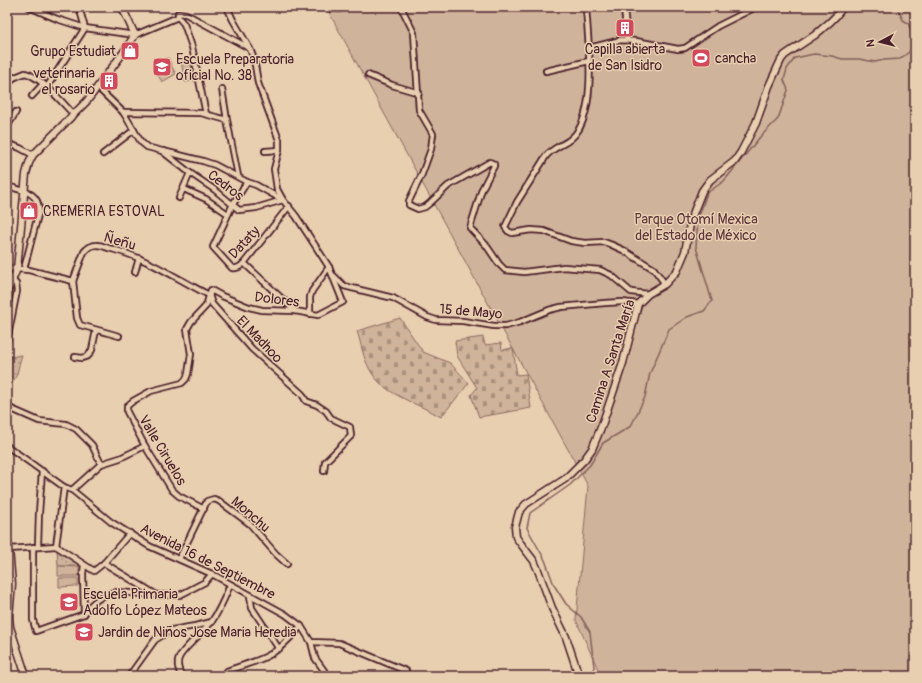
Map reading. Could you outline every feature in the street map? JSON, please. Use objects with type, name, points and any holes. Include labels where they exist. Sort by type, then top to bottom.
[{"type":"main road","points":[[7,292],[17,269],[27,168],[33,155],[74,115],[98,88],[124,53],[135,35],[122,7]]},
{"type":"main road","name":"Camina A Santa María","points":[[579,676],[566,637],[534,561],[518,540],[515,533],[516,521],[519,512],[523,507],[565,479],[584,460],[592,449],[602,425],[623,363],[638,304],[648,294],[665,284],[677,271],[683,257],[690,220],[702,191],[710,180],[735,161],[741,152],[756,123],[769,86],[781,60],[785,55],[815,35],[830,22],[842,8]]},
{"type":"main road","points":[[7,538],[12,584],[10,627],[26,676]]},
{"type":"street","points":[[29,7],[57,19],[85,28],[135,35],[178,17],[178,13],[186,14],[250,49]]},
{"type":"street","points":[[79,7],[85,28]]},
{"type":"street","points":[[227,7],[254,59],[258,83],[279,140],[279,150],[274,166],[274,173],[277,189],[283,200]]},
{"type":"street","points":[[323,7],[340,9],[343,7]]},
{"type":"street","points":[[401,7],[414,33],[419,110],[433,134],[431,148],[422,174],[411,196],[409,205],[418,209],[425,207],[448,186],[490,162],[494,164],[494,166],[482,188],[476,213],[470,228],[486,245],[505,270],[524,272],[564,267],[600,270],[611,275],[631,292],[648,294]]},
{"type":"street","points":[[586,7],[590,85],[584,114],[579,128],[572,138],[560,146],[552,149],[546,156],[517,202],[505,226],[506,229],[512,233],[531,230],[544,232],[570,241],[585,243],[604,242],[623,250],[654,269],[665,284]]},
{"type":"street","points":[[624,7],[627,40]]},
{"type":"street","points":[[589,48],[620,40],[627,40],[678,50],[685,48],[718,26],[756,7]]},
{"type":"street","points":[[178,17],[184,24],[192,47],[206,114]]},
{"type":"street","points":[[32,96],[45,85],[85,28]]},
{"type":"street","points":[[546,71],[589,61]]},
{"type":"street","points":[[7,87],[13,78],[27,73],[45,85],[74,115]]},
{"type":"street","points":[[7,75],[13,78]]},
{"type":"street","points":[[368,75],[392,85],[419,93]]},
{"type":"street","name":"Cedros","points":[[98,88],[123,112],[144,145],[162,151],[190,173],[201,179],[239,210],[283,200]]},
{"type":"street","points":[[222,89],[238,176]]},
{"type":"street","points":[[7,127],[16,112]]},
{"type":"street","points":[[123,112],[206,114],[227,120]]},
{"type":"street","points":[[102,154],[134,130]]},
{"type":"street","points":[[7,143],[33,155]]},
{"type":"street","points":[[265,151],[279,150]]},
{"type":"street","points":[[162,151],[204,161],[238,176],[283,200],[289,206],[333,275]]},
{"type":"street","points":[[179,198],[190,173]]},
{"type":"street","points":[[184,189],[206,199],[228,214],[247,182]]},
{"type":"street","points":[[7,186],[31,194],[36,197],[39,205],[24,269]]},
{"type":"street","name":"Dataty","points":[[228,214],[213,247],[232,268],[236,268],[244,263],[289,206]]},
{"type":"street","name":"Ñeñu","points":[[73,281],[84,252],[87,248],[97,245],[140,258],[159,266],[209,295]]},
{"type":"street","points":[[135,272],[140,258]]},
{"type":"street","points":[[244,263],[295,311]]},
{"type":"street","points":[[310,314],[310,297],[312,291],[329,267]]},
{"type":"street","points":[[7,268],[24,269],[73,281],[78,322],[82,327],[119,336]]},
{"type":"street","name":"Dolores","points":[[209,295],[211,290],[255,309],[295,311],[318,315],[343,302],[333,275]]},
{"type":"street","name":"15 de Mayo","points":[[333,275],[344,286],[393,298],[436,320],[463,321],[494,326],[506,326],[561,307],[622,302],[638,304]]},
{"type":"street","points":[[7,341],[17,291],[16,284],[13,280]]},
{"type":"street","name":"El Madhoo","points":[[209,295],[212,304],[252,349],[302,394],[308,402],[324,409],[331,418],[348,425],[351,430],[351,436],[348,441],[325,462],[324,471]]},
{"type":"street","name":"Valle Ciruelos","points":[[204,509],[179,496],[172,490],[145,446],[127,412],[127,406],[133,401],[159,388],[182,383],[186,379],[191,354],[187,329],[206,306],[209,295]]},
{"type":"street","points":[[75,357],[82,358],[88,356],[92,350],[96,330]]},
{"type":"street","points":[[7,407],[39,421],[66,424],[76,429],[92,445],[101,464]]},
{"type":"street","name":"Avenida 16 de Septiembre","points":[[7,446],[64,487],[72,490],[111,522],[149,546],[212,574],[250,596],[286,614],[301,626],[311,642],[315,658],[328,676]]},
{"type":"street","points":[[72,490],[101,464],[120,458],[145,446]]},
{"type":"street","points":[[42,471],[36,547],[33,616],[36,631],[84,614],[94,602],[111,593],[124,592],[180,596],[205,582],[212,574]]},
{"type":"street","points":[[56,546],[64,487]]},
{"type":"street","name":"Monchu","points":[[204,509],[209,500],[214,499],[219,501],[250,524],[276,554],[287,564]]},
{"type":"street","points":[[179,559],[204,509]]},
{"type":"street","points":[[9,549],[56,546],[94,571],[104,563],[130,533]]},
{"type":"street","points":[[104,563],[157,595]]},
{"type":"street","points":[[84,565],[84,614]]},
{"type":"street","points":[[181,676],[178,664],[179,657],[182,652],[212,622],[230,584]]},
{"type":"street","points":[[250,596],[252,608],[279,649]]},
{"type":"street","points":[[130,676],[155,640],[172,630],[212,622]]},
{"type":"street","points":[[224,676],[227,671],[263,658],[279,649],[301,626]]},
{"type":"street","points":[[311,642],[339,643],[406,671]]},
{"type":"green space","name":"Parque Otomí Mexica del Estado de México","points":[[326,7],[915,7],[915,676],[601,676],[576,620],[588,486]]},
{"type":"green space","points":[[168,58],[172,66],[158,73],[154,66]]},
{"type":"green space","points":[[190,59],[194,81],[185,82],[181,61]]},
{"type":"green space","points":[[172,67],[176,74],[162,82],[158,75]]},
{"type":"green space","points":[[400,318],[423,352],[450,363],[469,383],[441,417],[402,398],[383,386],[376,379],[366,361],[357,331]]},
{"type":"green space","points":[[483,337],[485,345],[501,343],[502,350],[513,348],[517,375],[526,374],[531,408],[479,417],[471,395],[477,388],[457,356],[455,341]]},
{"type":"green space","points":[[7,355],[12,357],[22,355],[16,377],[7,388]]},
{"type":"green space","points":[[57,550],[81,566],[58,566]]},
{"type":"green space","points":[[58,566],[79,567],[79,576],[58,576]]},
{"type":"green space","points":[[59,578],[78,578],[78,586],[59,587]]},
{"type":"waterway","points":[[595,676],[590,632],[581,617],[566,604],[554,585],[545,560],[527,528],[530,513],[570,485],[590,465],[603,443],[631,426],[645,397],[650,373],[669,329],[687,317],[704,311],[712,301],[696,247],[698,219],[707,193],[724,181],[760,137],[778,119],[788,90],[784,80],[787,69],[795,58],[814,54],[842,59],[859,59],[875,62],[900,59],[909,52],[913,43],[912,33],[908,23],[903,20],[897,7]]},
{"type":"place","name":"Capilla abierta de San Isidro","points":[[625,28]]},
{"type":"place","name":"Grupo Estudiat","points":[[130,51]]},
{"type":"place","name":"cancha","points":[[701,58]]},
{"type":"place","name":"Escuela Preparatoria oficial No. 38","points":[[162,67]]},
{"type":"place","name":"veterinaria el rosario","points":[[109,81]]},
{"type":"place","name":"CREMERIA ESTOVAL","points":[[29,211]]},
{"type":"place","name":"Escuela Primaria Adolfo López Mateos","points":[[69,602]]},
{"type":"place","name":"Jardin de Niños Jose Maria Heredia","points":[[84,632]]}]
